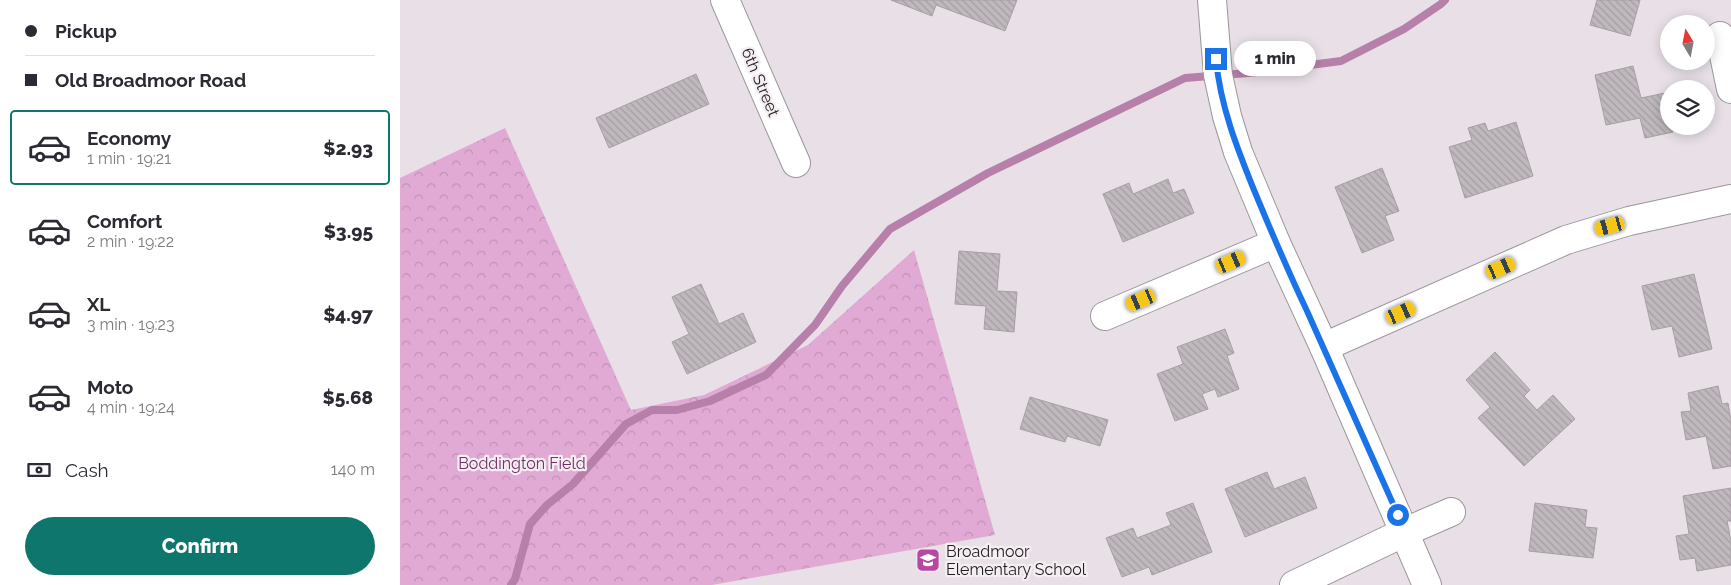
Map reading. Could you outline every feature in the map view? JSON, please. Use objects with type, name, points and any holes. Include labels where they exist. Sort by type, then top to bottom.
[{"type":"street","name":"6th Street","points":[[726,0],[796,163]]},
{"type":"street","points":[[1212,0],[1218,75],[1227,116],[1238,152],[1276,243],[1324,347],[1427,585]]},
{"type":"street","points":[[1720,36],[1731,89]]},
{"type":"street","points":[[1324,347],[1566,240],[1629,221],[1731,199]]},
{"type":"street","points":[[1105,316],[1276,243]]},
{"type":"street","points":[[1294,585],[1451,512]]},
{"type":"green space","name":"Boddington Field","points":[[505,128],[631,410],[704,395],[808,345],[914,250],[995,535],[712,585],[400,585],[400,178]]},
{"type":"building","points":[[891,0],[1017,0],[1005,31],[936,5],[932,16]]},
{"type":"building","points":[[1597,0],[1640,0],[1630,36],[1590,25]]},
{"type":"building","points":[[1633,66],[1641,98],[1660,94],[1660,135],[1645,138],[1640,118],[1606,125],[1595,75]]},
{"type":"building","points":[[696,74],[709,104],[609,148],[596,118]]},
{"type":"building","points":[[1516,122],[1533,176],[1465,198],[1449,147],[1472,140],[1468,128],[1485,123],[1488,131]]},
{"type":"building","points":[[1382,168],[1399,211],[1385,216],[1394,240],[1362,253],[1335,187]]},
{"type":"building","points":[[1168,179],[1173,193],[1184,189],[1194,213],[1123,242],[1103,194],[1129,183],[1133,194]]},
{"type":"building","points":[[959,251],[1000,254],[997,291],[1017,292],[1014,332],[984,329],[986,306],[955,304]]},
{"type":"building","points":[[1694,274],[1712,349],[1679,357],[1672,326],[1652,330],[1642,286]]},
{"type":"building","points":[[701,284],[719,324],[743,313],[756,342],[687,374],[672,342],[689,334],[672,297]]},
{"type":"building","points":[[1225,329],[1234,353],[1227,356],[1239,389],[1218,397],[1215,389],[1202,394],[1208,409],[1175,421],[1157,374],[1183,364],[1177,347]]},
{"type":"building","points":[[1495,352],[1530,390],[1524,396],[1537,410],[1553,395],[1575,419],[1524,466],[1478,418],[1490,407],[1466,380]]},
{"type":"building","points":[[1718,386],[1722,404],[1728,403],[1731,420],[1731,466],[1713,469],[1706,436],[1686,440],[1681,412],[1691,411],[1688,393]]},
{"type":"building","points":[[1030,397],[1108,420],[1100,446],[1067,436],[1065,442],[1020,429]]},
{"type":"building","points":[[1267,472],[1274,489],[1305,477],[1317,508],[1245,537],[1225,489]]},
{"type":"building","points":[[1731,488],[1731,521],[1727,521],[1731,541],[1731,565],[1697,571],[1695,558],[1680,560],[1676,536],[1689,534],[1683,496]]},
{"type":"building","points":[[1193,503],[1212,552],[1152,575],[1149,567],[1122,577],[1106,538],[1133,528],[1137,538],[1171,525],[1166,513]]},
{"type":"building","points":[[1535,503],[1587,510],[1585,527],[1597,528],[1593,558],[1529,551]]},
{"type":"waterway","points":[[511,585],[515,579],[530,524],[547,505],[573,484],[626,424],[652,410],[677,410],[710,401],[766,375],[815,325],[842,286],[890,229],[988,173],[1185,78],[1248,73],[1341,61],[1404,29],[1445,0]]},
{"type":"place","name":"Broadmoor Elementary School","points":[[928,560]]},
{"type":"route","points":[[1216,59],[1227,116],[1238,152],[1276,243],[1398,515]]}]
